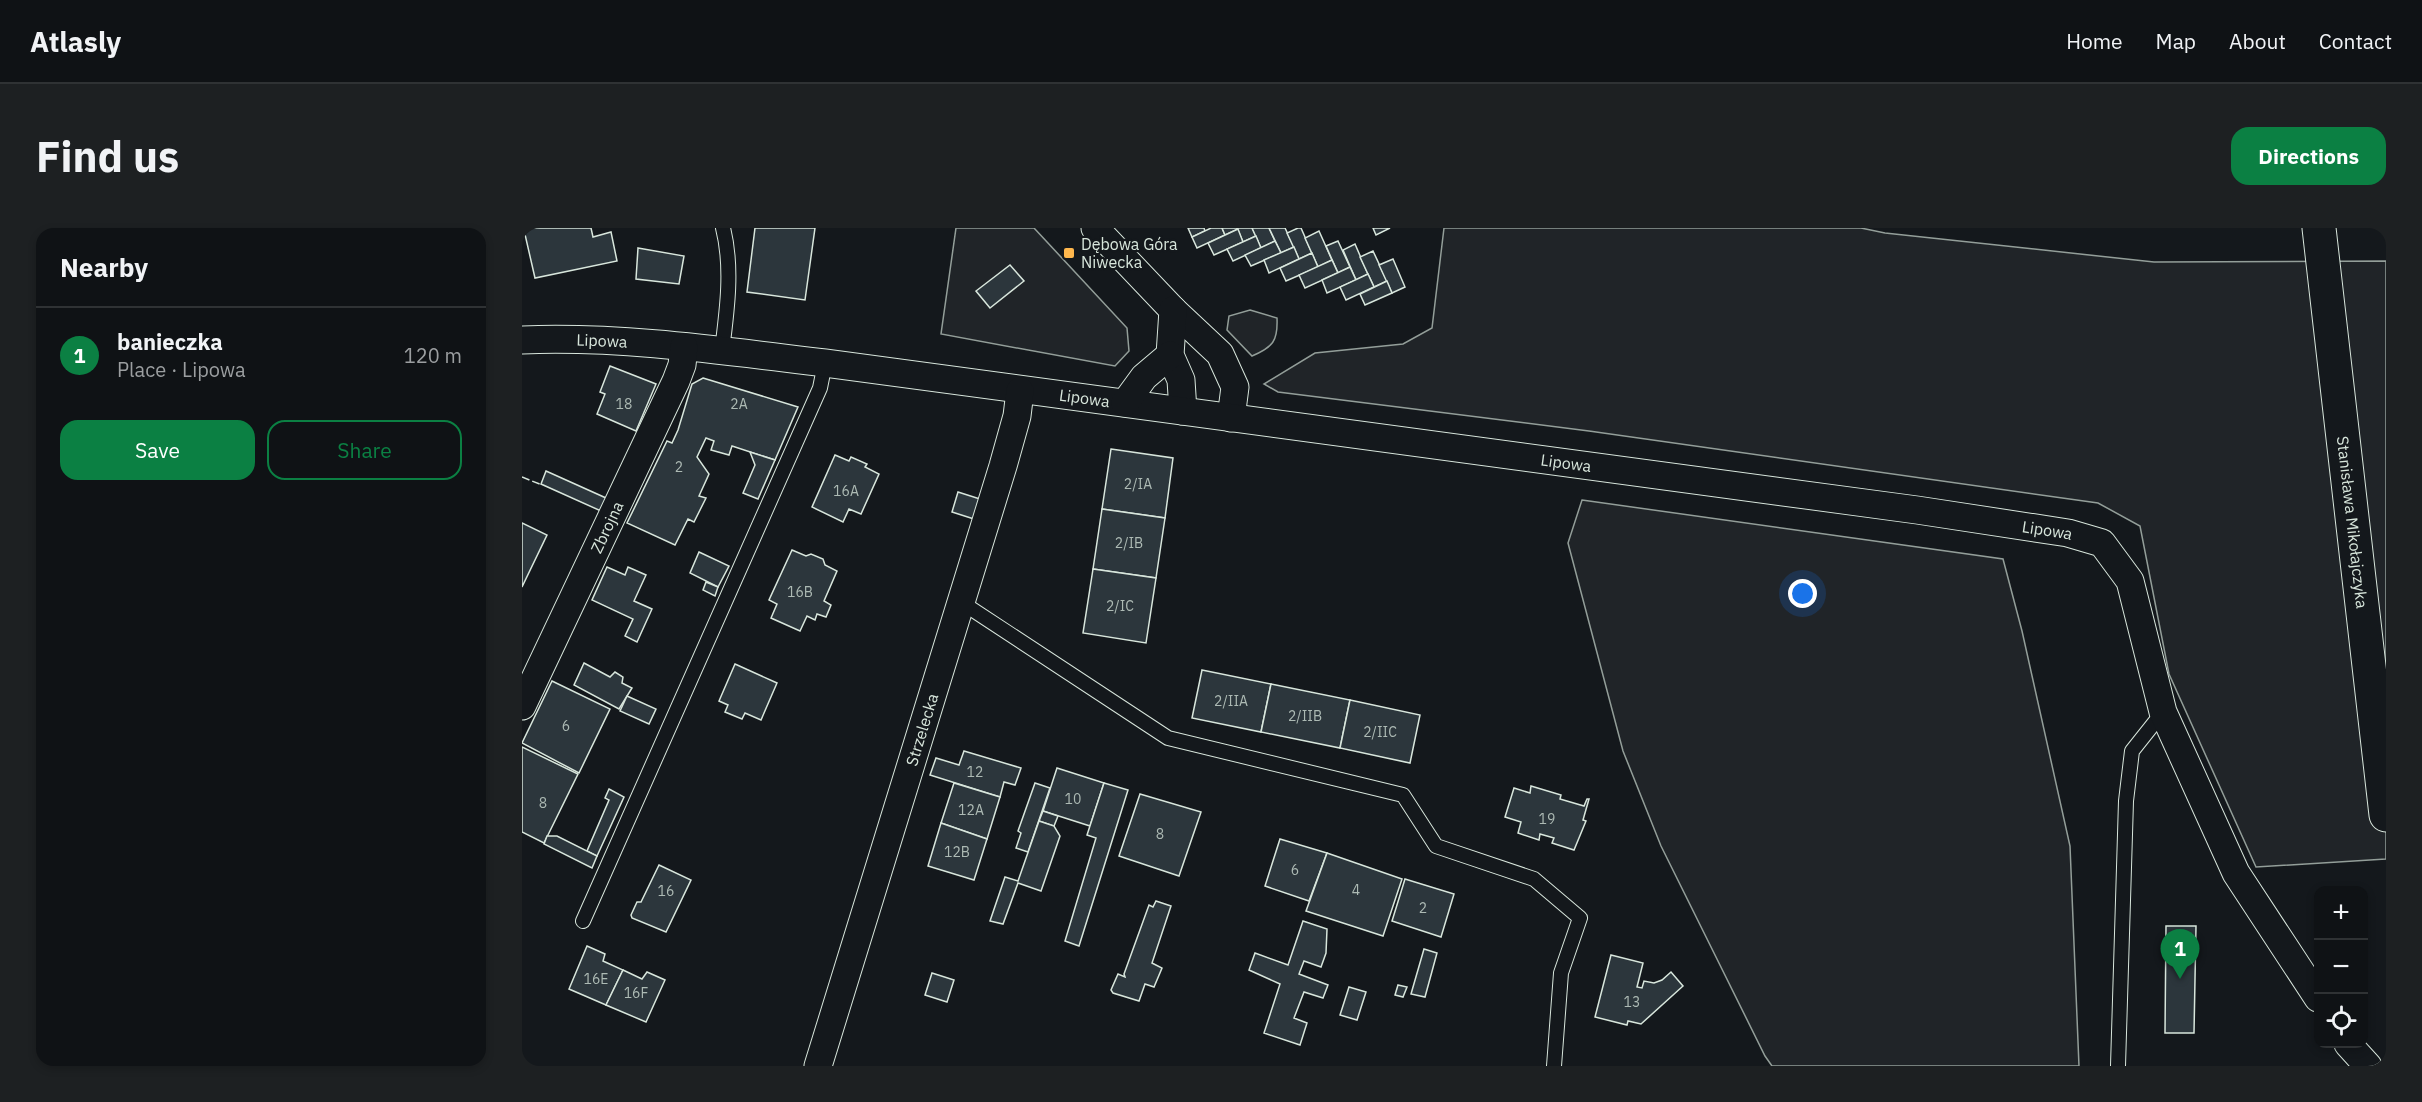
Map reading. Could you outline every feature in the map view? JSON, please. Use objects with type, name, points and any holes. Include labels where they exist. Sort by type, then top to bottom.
[{"type":"street","points":[[1095,228],[1173,310],[1220,354],[1235,387],[1231,418]]},
{"type":"street","name":"Stanisława Mikołajczyka","points":[[2319,228],[2386,815]]},
{"type":"street","points":[[1173,310],[1170,355],[1181,380],[1183,411]]},
{"type":"street","name":"Lipowa","points":[[522,340],[559,339],[684,347],[825,363],[1917,510],[2068,533],[2092,539],[2102,543],[2130,581],[2163,712],[2236,873],[2316,994]]},
{"type":"street","name":"Zbrojna","points":[[522,706],[676,381],[682,365],[684,347]]},
{"type":"street","points":[[1125,403],[1143,377],[1170,355]]},
{"type":"street","name":"Strzelecka","points":[[818,1066],[1003,466],[1017,416],[1020,390]]},
{"type":"street","points":[[2352,1048],[2368,1066]]},
{"type":"lane","points":[[722,350],[727,288],[727,245],[723,228]]},
{"type":"lane","points":[[582,921],[820,388],[825,363]]},
{"type":"lane","points":[[961,602],[1168,738],[1403,795],[1436,846],[1534,879],[1580,918],[1561,973],[1554,1066]]},
{"type":"lane","points":[[2118,1066],[2126,801],[2132,751],[2163,712]]},
{"type":"shaded area","points":[[956,228],[1034,228],[1127,328],[1129,351],[1115,366],[941,334]]},
{"type":"shaded area","points":[[1444,228],[1861,228],[1885,233],[2154,262],[2386,261],[2386,859],[2256,867],[2169,674],[2140,526],[2098,503],[1589,431],[1278,392],[1264,384],[1315,353],[1403,344],[1432,328]]},
{"type":"shaded area","points":[[1250,310],[1277,318],[1273,342],[1265,350],[1252,356],[1227,330],[1229,316]]},
{"type":"shaded area","points":[[1582,500],[2003,559],[2022,631],[2070,846],[2079,1066],[1772,1066],[1661,846],[1623,751],[1568,543]]},
{"type":"building","points":[[522,228],[591,228],[593,237],[611,232],[617,261],[535,278]]},
{"type":"building","points":[[755,228],[815,228],[805,300],[747,292]]},
{"type":"building","points":[[1188,228],[1204,228],[1205,231],[1192,237]]},
{"type":"building","points":[[1211,228],[1222,228],[1225,235],[1197,248],[1192,237]]},
{"type":"building","points":[[1222,228],[1237,228],[1238,229],[1225,235]]},
{"type":"building","points":[[1237,228],[1252,228],[1256,236],[1243,242]]},
{"type":"building","points":[[1252,228],[1269,228],[1275,241],[1261,248]]},
{"type":"building","points":[[1269,228],[1285,228],[1294,247],[1281,253]]},
{"type":"building","points":[[1301,228],[1312,253],[1299,259],[1287,233]]},
{"type":"building","points":[[1373,228],[1390,228],[1376,235]]},
{"type":"building","points":[[1238,229],[1243,242],[1214,255],[1208,243]]},
{"type":"building","points":[[1319,231],[1332,260],[1318,267],[1305,238]]},
{"type":"building","points":[[1256,236],[1261,248],[1233,261],[1227,249]]},
{"type":"building","points":[[1275,241],[1281,253],[1251,266],[1245,255]]},
{"type":"building","points":[[1338,241],[1350,267],[1338,273],[1326,246]]},
{"type":"building","points":[[1355,244],[1368,274],[1356,280],[1343,250]]},
{"type":"building","points":[[1294,247],[1299,259],[1269,273],[1264,260]]},
{"type":"building","points":[[638,248],[684,256],[679,284],[636,279]]},
{"type":"building","points":[[1373,251],[1387,281],[1374,287],[1360,257]]},
{"type":"building","points":[[1312,253],[1318,267],[1286,281],[1280,268]]},
{"type":"building","points":[[1393,259],[1405,287],[1392,293],[1379,265]]},
{"type":"building","points":[[1332,260],[1338,273],[1305,288],[1299,275]]},
{"type":"building","points":[[1010,265],[1024,281],[990,308],[976,291]]},
{"type":"building","points":[[1350,267],[1356,280],[1327,293],[1322,280]]},
{"type":"building","points":[[1368,274],[1374,287],[1346,300],[1340,287]]},
{"type":"building","points":[[1387,281],[1392,293],[1365,305],[1360,294]]},
{"type":"building","points":[[610,366],[656,384],[636,431],[597,414],[605,394],[600,392]]},
{"type":"building","points":[[703,378],[798,407],[775,460],[732,446],[729,455],[711,450],[714,441],[706,438],[697,457],[709,474],[699,496],[706,498],[694,522],[688,519],[675,545],[627,523],[667,441],[672,443],[692,384]]},
{"type":"building","points":[[1111,449],[1173,458],[1165,518],[1102,509]]},
{"type":"building","points":[[750,452],[775,460],[758,499],[743,493],[755,465]]},
{"type":"building","points":[[835,455],[849,461],[851,457],[867,464],[865,467],[879,474],[861,514],[849,509],[843,522],[812,507]]},
{"type":"building","points":[[546,471],[606,498],[601,511],[541,484]]},
{"type":"building","points":[[958,492],[980,499],[974,519],[952,512]]},
{"type":"building","points":[[1102,509],[1165,518],[1156,578],[1093,569]]},
{"type":"building","points":[[522,523],[547,535],[522,587]]},
{"type":"building","points":[[792,550],[806,556],[811,554],[823,559],[825,565],[837,571],[824,601],[831,605],[826,617],[817,614],[815,620],[807,616],[800,631],[771,618],[777,604],[769,600]]},
{"type":"building","points":[[699,552],[729,566],[718,587],[690,573]]},
{"type":"building","points":[[607,567],[625,575],[628,567],[646,575],[634,601],[652,609],[637,642],[625,636],[633,619],[592,600]]},
{"type":"building","points":[[1093,569],[1156,578],[1146,643],[1083,633]]},
{"type":"building","points":[[706,582],[718,587],[715,596],[703,590]]},
{"type":"building","points":[[584,663],[610,677],[615,672],[623,677],[622,683],[632,688],[619,709],[574,685]]},
{"type":"building","points":[[735,664],[777,683],[761,720],[745,713],[742,719],[725,712],[728,705],[719,701]]},
{"type":"building","points":[[1202,670],[1271,684],[1261,732],[1192,718]]},
{"type":"building","points":[[552,681],[610,709],[579,773],[522,743]]},
{"type":"building","points":[[1271,684],[1350,700],[1340,748],[1261,732]]},
{"type":"building","points":[[627,696],[656,709],[649,724],[620,711]]},
{"type":"building","points":[[1350,700],[1420,715],[1410,763],[1340,748]]},
{"type":"building","points":[[522,747],[578,774],[544,843],[522,832]]},
{"type":"building","points":[[964,751],[1021,768],[1015,785],[1004,782],[1000,797],[930,775],[936,758],[959,765]]},
{"type":"building","points":[[1057,768],[1104,783],[1090,826],[1043,811]]},
{"type":"building","points":[[954,783],[1000,797],[987,839],[941,823]]},
{"type":"building","points":[[1035,783],[1050,788],[1028,852],[1016,848],[1021,833],[1018,831]]},
{"type":"building","points":[[1104,783],[1128,790],[1079,946],[1065,941],[1096,838],[1087,835]]},
{"type":"building","points":[[1531,786],[1561,795],[1560,799],[1584,806],[1589,799],[1583,820],[1586,821],[1574,850],[1552,843],[1554,838],[1540,834],[1539,840],[1518,833],[1521,822],[1505,817],[1514,788],[1530,793]]},
{"type":"building","points":[[609,789],[624,797],[597,856],[587,851],[609,800],[605,798]]},
{"type":"building","points":[[1140,794],[1201,812],[1179,876],[1119,856]]},
{"type":"building","points":[[1043,811],[1058,816],[1054,826],[1039,821]]},
{"type":"building","points":[[1039,821],[1054,826],[1060,836],[1041,891],[1018,883],[1003,924],[990,921],[1005,877],[1018,881]]},
{"type":"building","points":[[941,823],[987,839],[974,880],[928,866]]},
{"type":"building","points":[[547,836],[557,836],[597,856],[592,868],[544,844]]},
{"type":"building","points":[[1280,839],[1327,853],[1309,901],[1265,886]]},
{"type":"building","points":[[1327,853],[1402,879],[1383,936],[1306,911]]},
{"type":"building","points":[[659,865],[691,880],[666,932],[632,918],[631,915],[637,902],[641,902]]},
{"type":"building","points":[[1405,879],[1454,894],[1441,937],[1392,921]]},
{"type":"building","points":[[1156,901],[1171,906],[1152,963],[1162,968],[1154,987],[1145,984],[1139,1001],[1113,993],[1111,990],[1118,974],[1125,977],[1124,974],[1149,905],[1153,907]]},
{"type":"building","points":[[1303,921],[1327,929],[1326,953],[1321,967],[1304,961],[1299,974],[1328,985],[1323,998],[1304,992],[1294,1018],[1307,1023],[1300,1045],[1264,1033],[1280,984],[1249,970],[1255,953],[1288,965]]},
{"type":"building","points":[[2166,926],[2196,926],[2194,1033],[2165,1033]]},
{"type":"building","points":[[587,946],[605,954],[603,961],[623,970],[606,1005],[569,989]]},
{"type":"building","points":[[1424,949],[1437,953],[1425,997],[1411,994]]},
{"type":"building","points":[[1611,955],[1643,963],[1637,987],[1642,988],[1644,981],[1654,983],[1662,980],[1671,972],[1683,986],[1641,1024],[1628,1021],[1627,1025],[1595,1017]]},
{"type":"building","points":[[623,970],[642,979],[647,972],[665,980],[646,1022],[606,1005]]},
{"type":"building","points":[[932,973],[954,980],[947,1002],[925,995]]},
{"type":"building","points":[[1398,985],[1407,987],[1403,997],[1395,995]]},
{"type":"building","points":[[1349,987],[1366,992],[1357,1020],[1340,1015]]},
{"type":"fence","points":[[522,477],[542,485]]},
{"type":"place","name":"Dębowa Góra Niwecka","points":[[1069,253]]},
{"type":"place","name":"banieczka","points":[[2180,979]]}]
